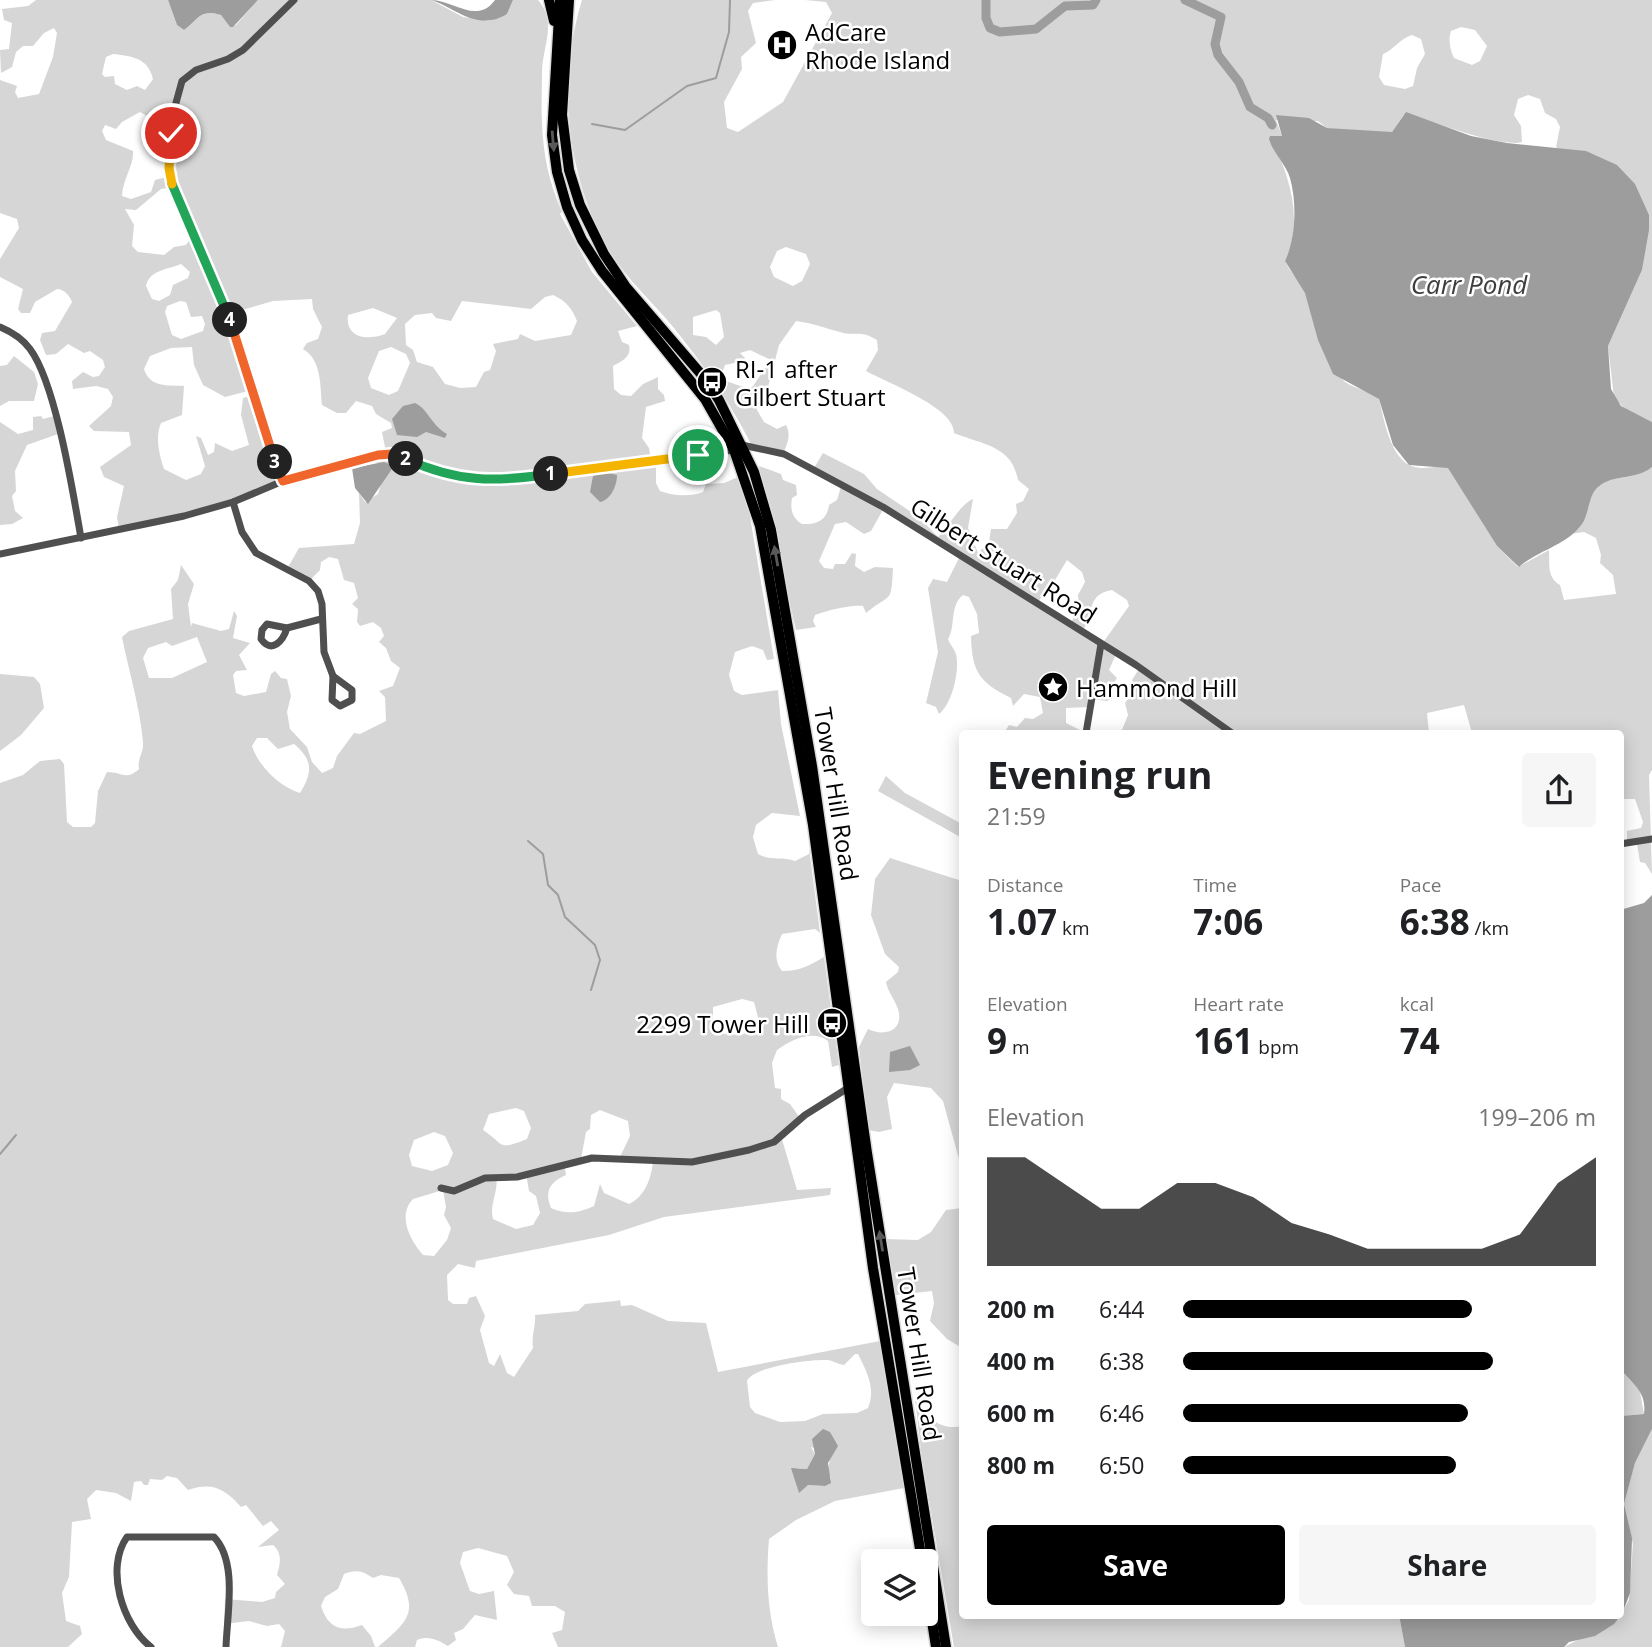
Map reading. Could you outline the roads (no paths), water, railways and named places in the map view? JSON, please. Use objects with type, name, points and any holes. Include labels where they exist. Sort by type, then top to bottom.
[{"type":"highway","points":[[549,0],[560,49]]},
{"type":"highway","name":"Tower Hill Road","points":[[560,0],[564,134],[574,187],[587,222],[626,287],[707,381],[771,530],[827,867],[867,1153],[946,1647]]},
{"type":"highway","name":"Tower Hill Road","points":[[560,49],[569,0]]},
{"type":"highway","points":[[560,49],[578,0]]},
{"type":"highway","name":"Tower Hill Road","points":[[738,448],[760,526],[813,825],[873,1268],[920,1549]]},
{"type":"highway","points":[[792,706],[796,710],[818,840],[827,867]]},
{"type":"highway","points":[[933,1626],[936,1647]]},
{"type":"street","points":[[283,481],[223,299],[174,189],[169,158],[174,110],[182,81],[196,70],[228,60],[243,50],[294,0]]},
{"type":"street","points":[[0,327],[21,340],[39,364],[65,458],[82,538]]},
{"type":"street","name":"Gilbert Stuart Road","points":[[0,554],[82,538],[233,502],[283,481],[378,455],[392,454],[465,479],[490,481],[738,448],[774,450],[836,480],[1136,665],[1228,730]]},
{"type":"street","points":[[233,502],[242,532],[256,553],[309,581],[318,591],[322,604],[324,652],[333,676]]},
{"type":"street","points":[[287,628],[321,619]]},
{"type":"street","points":[[1087,730],[1101,645]]},
{"type":"street","points":[[1624,843],[1652,839]]},
{"type":"street","points":[[441,1188],[454,1191],[485,1178],[517,1177],[592,1158],[697,1162],[749,1150],[774,1142],[805,1115],[848,1088]]},
{"type":"street","points":[[151,1647],[127,1621],[119,1593],[119,1547],[127,1537],[215,1537],[223,1547],[228,1576],[226,1647]]},
{"type":"water","points":[[168,0],[258,0],[233,27],[230,27],[221,15],[208,13],[200,16],[184,30],[177,25]]},
{"type":"water","points":[[431,0],[480,11],[495,0],[513,0],[507,14],[486,21],[468,17]]},
{"type":"water","name":"Carr Pond","points":[[1406,112],[1471,136],[1507,143],[1586,151],[1617,165],[1635,184],[1649,215],[1642,270],[1608,346],[1611,389],[1621,406],[1652,422],[1652,467],[1639,474],[1603,483],[1592,496],[1582,524],[1568,538],[1519,567],[1497,546],[1448,468],[1409,465],[1393,445],[1379,399],[1333,374],[1318,340],[1305,293],[1285,261],[1293,231],[1294,209],[1290,178],[1269,139],[1270,136],[1282,136],[1276,115],[1309,118],[1327,128],[1392,132]]},
{"type":"water","points":[[415,403],[447,434],[445,438],[426,432],[417,437],[397,435],[392,419],[403,406]]},
{"type":"water","points":[[384,462],[394,466],[368,504],[355,488],[352,468]]},
{"type":"water","points":[[604,472],[617,475],[617,479],[610,495],[600,502],[590,492],[593,476]]},
{"type":"water","points":[[1652,895],[1652,1429],[1635,1463],[1624,1504],[1624,1416],[1644,1414],[1644,1406],[1638,1388],[1624,1372],[1624,909],[1644,903]]},
{"type":"water","points":[[910,1046],[920,1065],[910,1070],[889,1072],[890,1052]]},
{"type":"water","points":[[823,1429],[830,1432],[838,1446],[828,1463],[831,1483],[825,1486],[808,1485],[799,1493],[791,1468],[807,1469],[815,1454],[812,1439]]},
{"type":"water","points":[[1624,1504],[1632,1538],[1630,1593],[1624,1609]]},
{"type":"water","points":[[1400,1619],[1618,1619],[1595,1636],[1569,1642],[1564,1647],[1405,1647]]},
{"type":"waterway","points":[[592,124],[625,130],[687,86],[716,78],[729,32],[730,0]]},
{"type":"waterway","points":[[986,0],[986,18],[990,28],[1000,32],[1036,29],[1065,6],[1093,5],[1096,0]]},
{"type":"waterway","points":[[1185,0],[1221,17],[1215,44],[1218,55],[1239,82],[1250,107],[1268,118],[1272,125]]},
{"type":"waterway","points":[[528,841],[543,854],[548,885],[558,895],[565,917],[595,945],[600,960],[591,990]]},
{"type":"waterway","points":[[0,1154],[16,1135]]},
{"type":"place","name":"AdCare Rhode Island","points":[[782,45]]},
{"type":"place","name":"RI-1 after Gilbert Stuart","points":[[712,382]]},
{"type":"place","name":"Hammond Hill","points":[[1053,687]]},
{"type":"place","name":"2299 Tower Hill","points":[[832,1023]]}]
